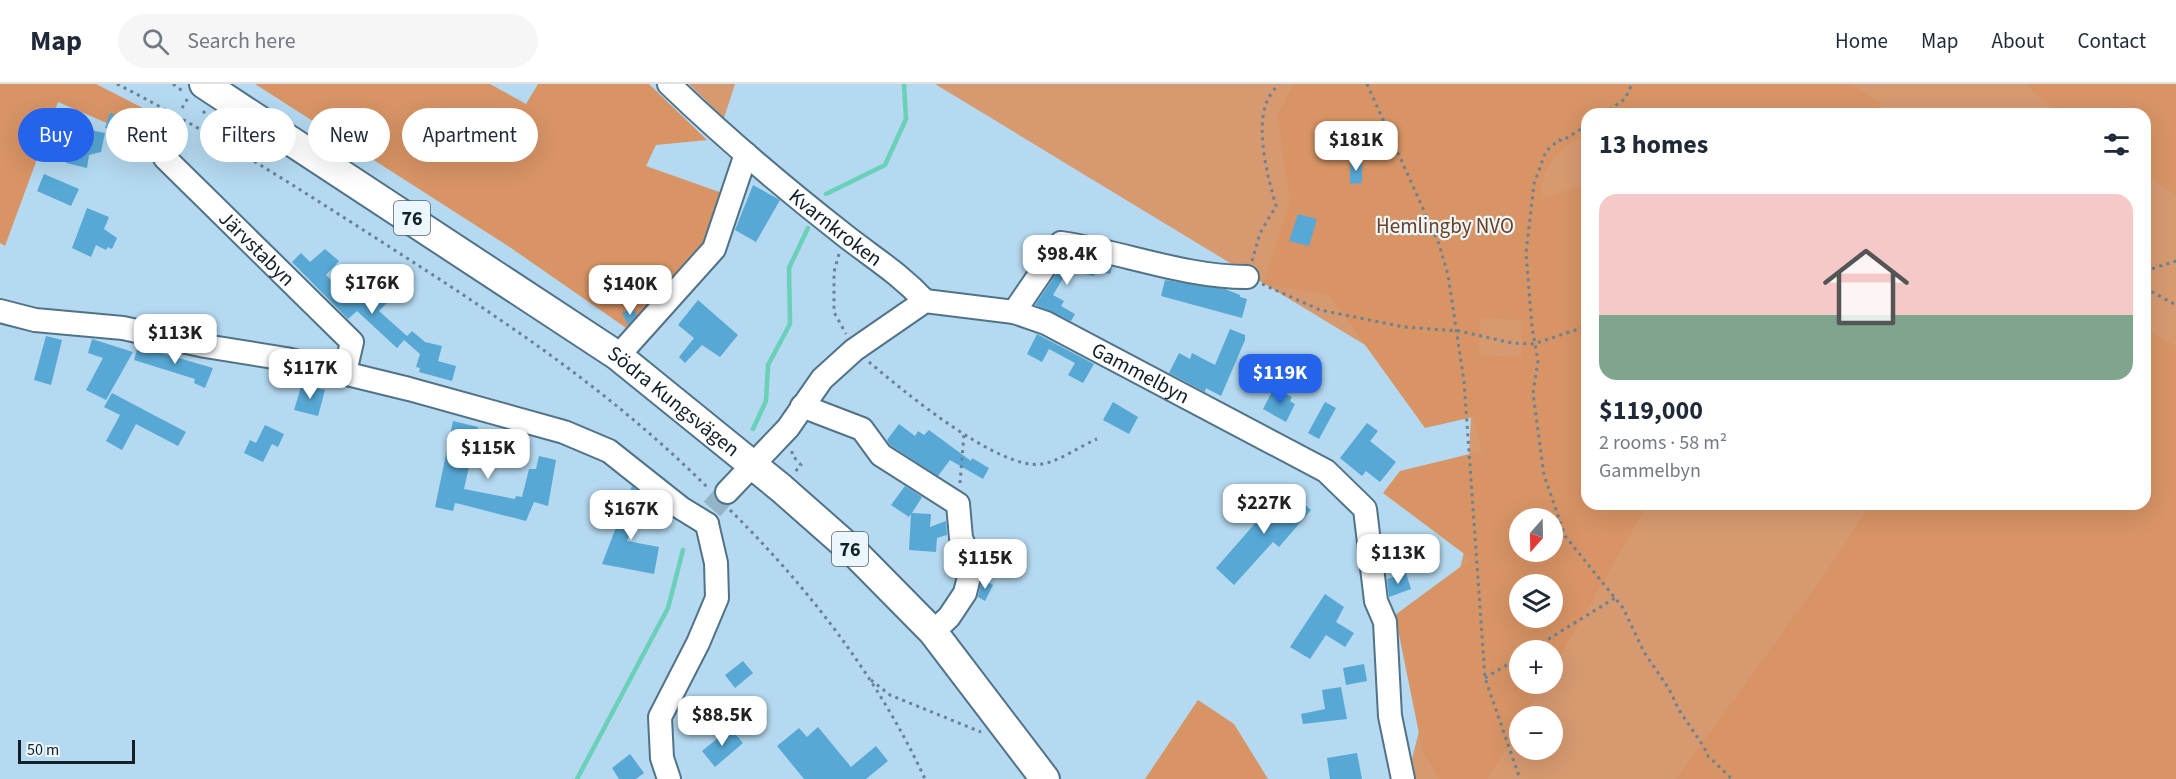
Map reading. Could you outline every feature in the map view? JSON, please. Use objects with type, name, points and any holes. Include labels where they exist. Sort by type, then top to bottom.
[{"type":"main road","name":"Södra Kungsvägen","points":[[204,84],[618,356],[781,488],[857,555],[933,632],[1045,779]]},
{"type":"street","name":"Kvarnkroken","points":[[669,84],[746,154],[844,235],[902,276],[925,301]]},
{"type":"street","points":[[618,356],[714,249],[746,154]]},
{"type":"street","name":"Järvstabyn","points":[[169,162],[352,342],[345,372]]},
{"type":"street","points":[[1014,312],[1061,243],[1200,272],[1247,277]]},
{"type":"street","points":[[0,311],[35,320],[123,328],[345,372],[564,432],[600,447],[644,476],[681,508],[717,504],[797,414],[822,379],[854,350],[925,301]]},
{"type":"street","name":"Gammelbyn","points":[[925,301],[1014,312],[1056,328],[1326,471],[1365,509],[1376,601],[1385,622],[1390,716],[1403,779]]},
{"type":"street","points":[[797,414],[862,429],[881,455],[958,504],[961,538],[972,565],[964,593],[950,617],[933,632]]},
{"type":"street","points":[[669,779],[662,758],[660,717],[698,643],[717,598],[717,504]]},
{"type":"path","points":[[117,84],[200,129]]},
{"type":"path","points":[[173,84],[190,96],[201,108]]},
{"type":"path","points":[[1278,84],[1266,104],[1262,121],[1268,178],[1276,206],[1260,233],[1247,277],[1320,309],[1404,327],[1458,331],[1512,343],[1534,344],[1581,328]]},
{"type":"path","points":[[1367,84],[1439,244],[1458,331],[1485,678],[1520,779]]},
{"type":"path","points":[[1612,108],[1625,99],[1632,84]]},
{"type":"path","points":[[1581,129],[1562,141],[1559,140],[1546,151],[1534,184],[1526,260],[1538,372],[1533,393],[1547,484],[1565,536],[1623,608],[1644,652],[1669,689],[1678,710],[1708,756],[1732,779]]},
{"type":"path","points":[[257,162],[515,327],[590,383],[789,574],[831,626],[869,679],[925,779]]},
{"type":"path","points":[[844,235],[834,272],[834,312],[854,350],[893,383],[964,434],[1023,464],[1043,464],[1097,439]]},
{"type":"path","points":[[2151,269],[2176,261]]},
{"type":"path","points":[[2151,291],[2176,305]]},
{"type":"path","points":[[781,488],[801,465],[792,455],[797,414]]},
{"type":"path","points":[[958,504],[964,434]]},
{"type":"path","points":[[1547,640],[1615,598]]},
{"type":"path","points":[[1485,678],[1509,664]]},
{"type":"path","points":[[869,679],[890,695],[985,734]]},
{"type":"green space","points":[[0,84],[96,84],[143,108],[106,108],[106,123],[94,118],[94,108],[72,108],[58,102],[56,108],[18,108],[18,162],[36,162],[5,246],[0,243]]},
{"type":"green space","points":[[255,84],[490,84],[526,104],[538,84],[649,84],[707,140],[656,145],[646,166],[722,193],[707,240],[632,332],[511,248],[377,162],[390,162],[390,108],[308,108],[308,118],[296,108]]},
{"type":"green space","points":[[689,84],[735,84],[724,118],[694,89]]},
{"type":"green space","name":"Hemlingby NVO","points":[[935,84],[2176,84],[2176,779],[1407,779],[1465,548],[1471,414],[1380,354]]},
{"type":"green space","points":[[1294,84],[1850,84],[1881,103],[1878,108],[1581,108],[1581,135],[1561,151],[1548,167],[1544,176],[1542,198],[1581,186],[1581,510],[1645,510],[1563,651],[1563,640],[1509,640],[1509,694],[1537,694],[1530,706],[1509,706],[1509,742],[1488,779],[1439,779],[1423,753],[1395,615],[1471,559],[1383,493],[1400,471],[1482,451],[1473,417],[1425,428],[1329,295],[1263,284],[1290,201],[1277,115]],"holes":[[[1480,318],[1522,320],[1521,357],[1479,355]]]},
{"type":"green space","points":[[2024,84],[2176,84],[2176,195],[2151,178],[2151,108],[2053,108]]},
{"type":"green space","points":[[2151,332],[2176,346],[2176,779],[1676,779],[1832,564],[1867,510],[2151,510]]},
{"type":"green space","points":[[1198,700],[1234,724],[1268,779],[1145,779]]},
{"type":"building","points":[[94,131],[105,133],[101,152],[94,154]]},
{"type":"building","points":[[1350,160],[1362,160],[1362,183],[1350,184]]},
{"type":"building","points":[[66,162],[88,162],[87,168]]},
{"type":"building","points":[[44,174],[79,189],[71,206],[37,191]]},
{"type":"building","points":[[753,185],[780,200],[756,242],[735,230]]},
{"type":"building","points":[[87,208],[109,217],[104,229],[117,238],[112,249],[108,247],[106,250],[96,245],[91,257],[72,248]]},
{"type":"building","points":[[1298,214],[1317,219],[1309,246],[1289,241]]},
{"type":"building","points":[[325,249],[339,261],[326,275],[352,302],[360,294],[368,303],[378,294],[387,303],[379,311],[407,336],[412,331],[425,342],[442,346],[438,361],[456,366],[452,381],[419,372],[420,368],[416,367],[420,354],[404,340],[397,348],[357,311],[348,319],[292,262],[301,253],[310,262]]},
{"type":"building","points":[[1067,258],[1112,267],[1110,274],[1095,270],[1094,276],[1068,270],[1053,295],[1064,301],[1061,306],[1075,314],[1071,321],[1035,305]]},
{"type":"building","points":[[1165,280],[1225,289],[1240,295],[1247,299],[1242,318],[1161,296]]},
{"type":"building","points":[[698,300],[738,335],[720,357],[702,345],[685,363],[679,357],[694,338],[678,325]]},
{"type":"building","points":[[633,308],[637,315],[628,325],[622,313]]},
{"type":"building","points":[[1230,329],[1245,335],[1245,340],[1221,396],[1206,388],[1205,392],[1169,373],[1179,353],[1190,359],[1192,353],[1215,365]]},
{"type":"building","points":[[1037,334],[1094,364],[1083,383],[1068,375],[1075,363],[1049,349],[1042,362],[1027,354]]},
{"type":"building","points":[[46,336],[62,340],[51,385],[34,380]]},
{"type":"building","points":[[92,339],[133,352],[106,400],[86,390],[103,358],[88,353]]},
{"type":"building","points":[[138,346],[213,368],[205,388],[194,383],[195,379],[134,360]]},
{"type":"building","points":[[302,384],[325,390],[318,416],[294,410]]},
{"type":"building","points":[[1274,388],[1292,397],[1290,401],[1295,404],[1286,422],[1263,409]]},
{"type":"building","points":[[112,393],[186,432],[178,446],[136,424],[122,450],[106,441],[120,415],[104,407]]},
{"type":"building","points":[[1113,402],[1138,417],[1129,434],[1103,420]]},
{"type":"building","points":[[1325,402],[1336,408],[1319,439],[1308,433]]},
{"type":"building","points":[[453,421],[478,427],[464,489],[515,499],[516,496],[522,497],[529,469],[536,469],[539,456],[556,460],[548,506],[534,502],[526,521],[455,503],[453,511],[435,507]]},
{"type":"building","points":[[1367,423],[1378,431],[1370,441],[1396,462],[1380,482],[1366,471],[1362,476],[1340,458]]},
{"type":"building","points":[[899,424],[915,436],[918,431],[924,435],[929,430],[971,461],[972,458],[989,468],[983,479],[950,460],[938,476],[890,445],[887,440]]},
{"type":"building","points":[[265,425],[284,434],[278,447],[272,444],[263,462],[244,453],[250,440],[256,443]]},
{"type":"building","points":[[632,486],[645,496],[627,541],[659,547],[654,574],[602,564]]},
{"type":"building","points":[[905,486],[922,497],[912,513],[931,514],[930,527],[946,521],[947,535],[937,538],[936,552],[909,550],[911,514],[909,517],[891,505]]},
{"type":"building","points":[[1286,488],[1311,510],[1279,547],[1273,542],[1234,585],[1216,568]]},
{"type":"building","points":[[1406,573],[1411,589],[1389,597],[1387,579]]},
{"type":"building","points":[[982,579],[993,585],[985,601],[978,597]]},
{"type":"building","points":[[1325,594],[1344,607],[1336,622],[1354,633],[1345,647],[1326,635],[1310,659],[1290,647]]},
{"type":"building","points":[[743,661],[753,673],[735,688],[725,675]]},
{"type":"building","points":[[1364,664],[1367,681],[1346,685],[1343,668]]},
{"type":"building","points":[[1341,687],[1347,719],[1303,724],[1301,714],[1325,709],[1322,690]]},
{"type":"building","points":[[818,727],[851,767],[876,746],[888,761],[866,779],[804,779],[777,746],[799,728],[807,737]]},
{"type":"building","points":[[730,728],[743,743],[715,767],[702,751]]},
{"type":"building","points":[[1357,753],[1362,779],[1330,779],[1327,758]]},
{"type":"building","points":[[630,754],[644,773],[636,779],[619,779],[612,768]]},
{"type":"waterway","points":[[826,194],[885,165],[906,119],[904,84]]},
{"type":"waterway","points":[[753,429],[766,401],[768,365],[790,324],[789,268],[808,228]]},
{"type":"waterway","points":[[577,779],[668,608],[683,550]]},
{"type":"tunnel","points":[[712,509],[727,492]]}]
